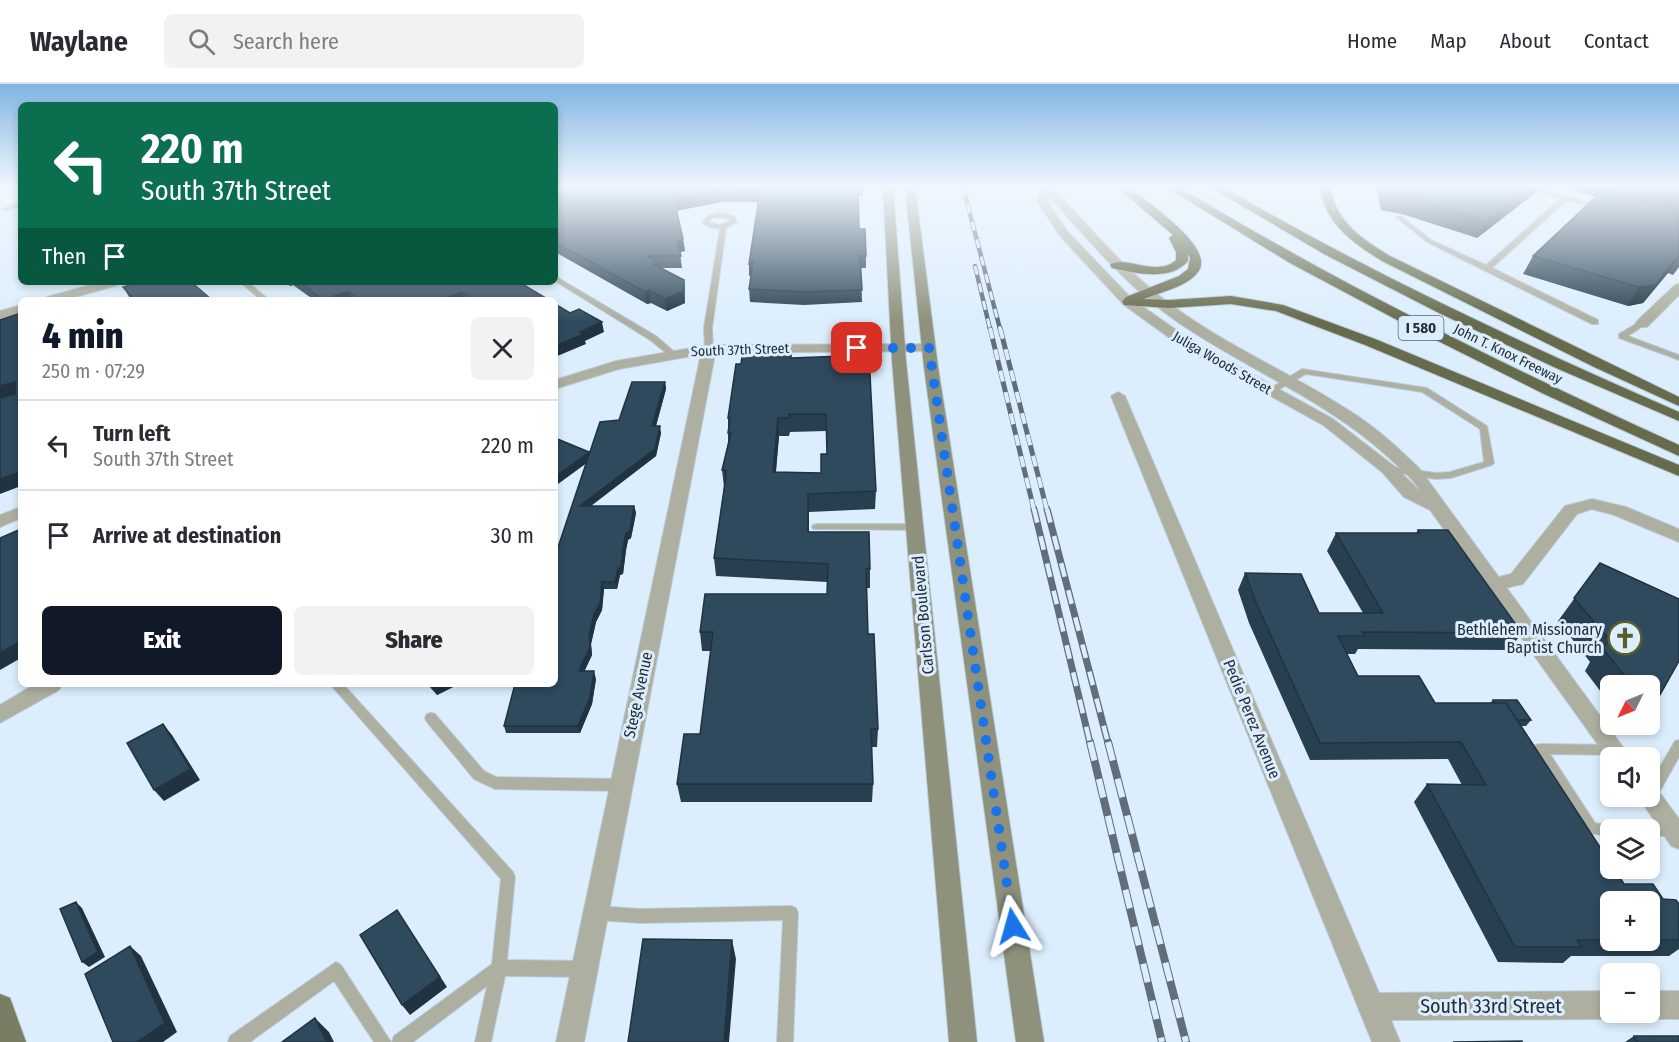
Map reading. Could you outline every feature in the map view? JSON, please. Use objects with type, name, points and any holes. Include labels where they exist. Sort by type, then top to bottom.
[{"type":"highway","points":[[1116,265],[1150,272],[1167,270],[1179,265],[1183,260],[1183,250],[1170,232]]},
{"type":"highway","points":[[1128,302],[1183,279],[1196,266],[1196,255],[1191,245],[1175,232]]},
{"type":"highway","name":"John T. Knox Freeway","points":[[1245,232],[1386,310],[1523,378],[1679,451]]},
{"type":"highway","name":"John T. Knox Freeway","points":[[1292,232],[1424,300],[1679,417]]},
{"type":"highway","points":[[1349,232],[1380,254],[1679,402]]},
{"type":"highway","points":[[1128,302],[1161,304],[1231,300],[1287,310],[1360,338],[1679,471]]},
{"type":"main road","name":"Carlson Boulevard","points":[[891,232],[899,348],[963,1042]]},
{"type":"main road","points":[[915,232],[929,348],[1030,1042]]},
{"type":"main road","points":[[0,1008],[7,1040]]},
{"type":"street","name":"Juliga Woods Street","points":[[1062,232],[1128,302],[1186,344],[1328,422],[1388,469],[1410,493],[1436,506]]},
{"type":"street","name":"Juliga Woods Street","points":[[1088,232],[1116,265],[1161,304],[1202,333],[1365,428],[1416,474],[1430,491],[1436,506],[1612,747]]},
{"type":"street","points":[[83,296],[107,285]]},
{"type":"street","points":[[1642,324],[1679,288]]},
{"type":"street","points":[[0,315],[18,310]]},
{"type":"street","name":"South 37th Street","points":[[558,384],[616,365],[709,349],[929,348]]},
{"type":"street","name":"Stege Avenue","points":[[570,1042],[709,349]]},
{"type":"street","name":"Pedie Perez Avenue","points":[[1118,396],[1386,1042]]},
{"type":"street","points":[[1493,585],[1517,579],[1571,510],[1592,504],[1620,512],[1679,536]]},
{"type":"street","points":[[0,521],[18,513]]},
{"type":"street","points":[[0,716],[47,687]]},
{"type":"street","points":[[1656,807],[1676,834]]},
{"type":"street","name":"South 33rd Street","points":[[1371,1007],[1600,1005]]},
{"type":"street","points":[[1660,1005],[1679,1005]]},
{"type":"lane","points":[[709,349],[709,322],[722,232]]},
{"type":"lane","points":[[1418,232],[1430,241],[1595,322]]},
{"type":"lane","points":[[1487,268],[1527,232]]},
{"type":"lane","points":[[558,280],[653,338],[673,354]]},
{"type":"lane","points":[[248,285],[262,297]]},
{"type":"lane","points":[[1642,324],[1622,336],[1679,358]]},
{"type":"lane","points":[[1270,391],[1305,371],[1424,390],[1484,428],[1489,463],[1451,475],[1416,474],[1388,469]]},
{"type":"lane","points":[[817,527],[915,527]]},
{"type":"lane","points":[[339,687],[508,877],[499,968],[483,1042]]},
{"type":"lane","points":[[431,718],[479,775],[495,783],[620,785]]},
{"type":"lane","points":[[1660,778],[1679,746]]},
{"type":"lane","points":[[1600,753],[1540,749],[1591,829],[1600,829]]},
{"type":"lane","points":[[1660,832],[1676,834]]},
{"type":"lane","points":[[595,913],[641,916],[791,913],[785,1042]]},
{"type":"lane","points":[[400,1042],[499,968],[584,969]]},
{"type":"lane","points":[[236,1042],[336,970],[383,1042]]},
{"type":"building","points":[[558,232],[681,232],[683,239],[677,240],[681,256],[647,256],[663,264],[653,264],[684,280],[684,291],[665,299],[649,290],[645,292],[558,244]]},
{"type":"building","points":[[754,232],[865,232],[866,256],[860,256],[862,290],[804,292],[749,289],[753,262],[749,264]]},
{"type":"building","points":[[1559,232],[1679,232],[1679,255],[1655,285],[1639,287],[1533,256]]},
{"type":"building","points":[[129,285],[194,285],[208,297],[132,297],[123,287]]},
{"type":"building","points":[[303,285],[524,285],[544,297],[470,297],[462,292],[448,297],[356,297],[348,291],[331,297],[319,297]]},
{"type":"building","points":[[558,306],[570,313],[579,309],[602,322],[580,332],[584,334],[558,345]]},
{"type":"building","points":[[18,314],[18,473],[0,479],[0,398],[15,394],[15,382],[0,386],[0,320]]},
{"type":"building","points":[[750,349],[785,349],[784,355],[791,355],[791,358],[869,355],[876,491],[808,494],[808,532],[869,532],[870,569],[866,569],[868,634],[874,634],[878,729],[871,729],[873,784],[677,784],[684,734],[700,734],[713,632],[700,632],[705,594],[827,594],[828,564],[714,558],[726,476],[726,470],[722,470],[731,433],[728,433],[730,418],[728,418],[736,364],[741,364],[742,356],[749,354]],"holes":[[[789,414],[826,414],[827,454],[821,454],[821,473],[773,472],[778,418],[789,418]]]},
{"type":"building","points":[[632,382],[665,382],[652,426],[660,426],[655,449],[580,506],[634,506],[630,531],[626,533],[621,567],[618,568],[615,582],[602,582],[600,603],[594,614],[589,636],[590,647],[579,671],[594,671],[590,697],[578,726],[504,726],[514,687],[558,687],[558,547],[600,422],[619,420]]},
{"type":"building","points":[[558,439],[589,452],[558,475]]},
{"type":"building","points":[[18,530],[18,643],[0,653],[0,538]]},
{"type":"building","points":[[1418,530],[1448,530],[1522,633],[1362,632],[1365,636],[1338,636],[1358,676],[1419,676],[1435,703],[1506,703],[1600,847],[1600,879],[1621,879],[1624,884],[1653,884],[1658,891],[1600,891],[1600,940],[1577,940],[1582,947],[1515,947],[1427,784],[1486,785],[1461,742],[1320,743],[1257,605],[1245,573],[1301,574],[1319,613],[1383,613],[1336,533],[1420,533]]},
{"type":"building","name":"Bethlehem Missionary Baptist Church","points":[[1600,563],[1679,599],[1679,661],[1660,695],[1660,675],[1624,675],[1603,649],[1609,639],[1574,598]]},
{"type":"building","points":[[1493,700],[1517,700],[1531,720],[1517,720],[1506,703],[1495,703]]},
{"type":"building","points":[[163,724],[191,769],[154,790],[127,743]]},
{"type":"building","points":[[1660,894],[1663,899],[1676,900],[1679,904],[1679,940],[1660,940]]},
{"type":"building","points":[[76,902],[98,952],[82,962],[60,909]]},
{"type":"building","points":[[397,910],[440,977],[402,1005],[360,935]]},
{"type":"building","points":[[643,939],[732,940],[724,1042],[628,1042]]},
{"type":"building","points":[[130,946],[165,1023],[137,1042],[113,1042],[85,974]]},
{"type":"building","points":[[315,1018],[327,1042],[282,1042]]},
{"type":"building","points":[[1634,1036],[1679,1036],[1679,1042],[1637,1042]]},
{"type":"building","points":[[1522,1041],[1522,1042],[1453,1042]]},
{"type":"railway","points":[[975,232],[1000,329]]},
{"type":"railway","points":[[975,266],[990,329]]},
{"type":"railway","points":[[990,328],[1034,510]]},
{"type":"railway","points":[[1000,328],[1047,510]]},
{"type":"railway","points":[[1034,509],[1090,743]]},
{"type":"railway","points":[[1047,509],[1108,743]]},
{"type":"railway","points":[[1090,742],[1162,1042]]},
{"type":"railway","points":[[1108,742],[1186,1042]]},
{"type":"place","name":"Bethlehem Missionary Baptist Church","points":[[1625,638]]},
{"type":"route","points":[[857,348],[929,348],[1013,926]]}]
